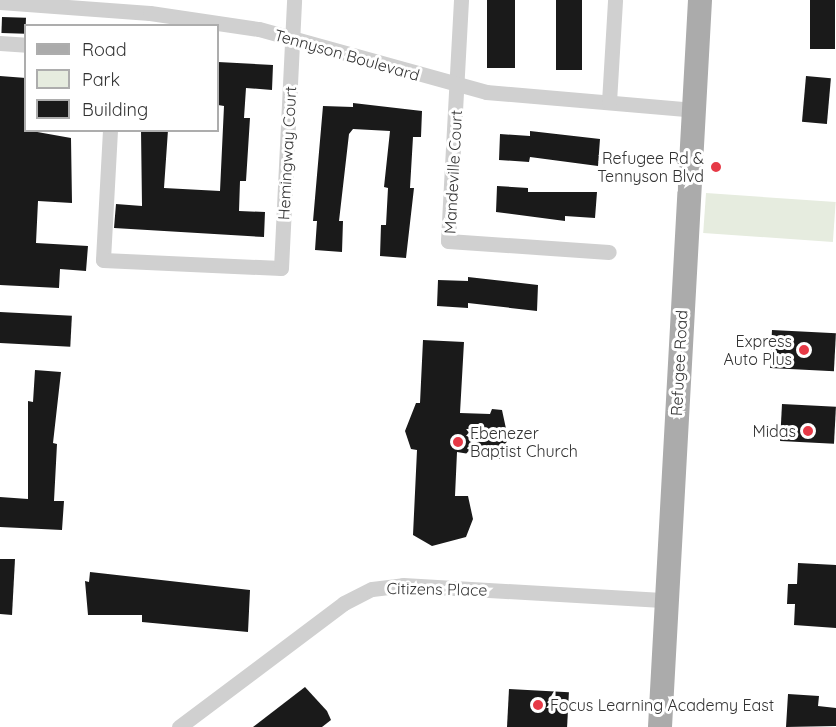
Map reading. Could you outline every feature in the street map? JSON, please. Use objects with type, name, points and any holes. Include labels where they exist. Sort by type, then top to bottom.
[{"type":"main road","name":"Refugee Road","points":[[660,727],[700,0]]},
{"type":"street","name":"Hemingway Court","points":[[110,132],[103,260],[281,268],[294,0]]},
{"type":"street","points":[[457,87],[461,0]]},
{"type":"street","points":[[609,102],[615,0]]},
{"type":"street","name":"Tennyson Boulevard","points":[[0,2],[76,3],[116,18],[202,24]]},
{"type":"street","name":"Tennyson Boulevard","points":[[219,25],[259,28],[457,87],[694,110]]},
{"type":"street","points":[[0,44],[24,45]]},
{"type":"street","name":"Mandeville Court","points":[[457,87],[448,241],[609,252]]},
{"type":"street","name":"Citizens Place","points":[[179,727],[344,603],[372,589],[403,585],[667,600]]},
{"type":"green space","points":[[706,193],[836,202],[833,242],[703,233]]},
{"type":"building","points":[[487,0],[515,0],[515,68],[487,68]]},
{"type":"building","points":[[556,0],[582,0],[582,70],[556,70]]},
{"type":"building","points":[[810,0],[835,0],[835,49],[810,49]]},
{"type":"building","points":[[2,17],[26,18],[24,34],[1,33]]},
{"type":"building","points":[[219,62],[273,65],[272,90],[246,88],[244,118],[250,118],[246,181],[240,181],[239,211],[265,212],[264,237],[114,228],[116,204],[142,206],[141,132],[168,132],[164,188],[220,191],[224,106],[219,105]]},
{"type":"building","points":[[0,76],[24,78],[24,132],[71,138],[72,203],[38,201],[36,243],[88,246],[86,271],[60,269],[59,288],[0,285]]},
{"type":"building","points":[[806,76],[831,78],[827,124],[802,122]]},
{"type":"building","points":[[353,103],[422,111],[421,137],[413,137],[410,188],[414,188],[406,258],[380,256],[381,225],[386,225],[388,188],[384,187],[390,131],[353,129],[349,134],[339,221],[343,221],[342,252],[315,250],[317,221],[313,221],[323,106],[353,107]]},
{"type":"building","points":[[530,131],[600,139],[598,166],[530,157],[529,162],[499,160],[500,134],[530,136]]},
{"type":"building","points":[[497,186],[528,188],[528,192],[597,192],[595,218],[565,216],[565,221],[496,212]]},
{"type":"building","points":[[468,277],[538,285],[537,311],[468,303],[468,308],[437,306],[438,280],[468,281]]},
{"type":"building","points":[[0,312],[72,316],[70,347],[0,343]]},
{"type":"building","name":"Express Auto Plus","points":[[772,330],[836,333],[834,371],[770,368]]},
{"type":"building","name":"Ebenezer Baptist Church","points":[[423,340],[464,342],[460,413],[490,414],[492,409],[502,410],[508,438],[500,459],[457,452],[455,496],[468,496],[473,519],[466,537],[432,546],[413,535],[417,450],[411,449],[405,431],[416,403],[420,403]]},
{"type":"building","points":[[35,370],[61,372],[53,443],[57,444],[54,501],[64,501],[62,530],[0,527],[0,497],[28,499],[28,401],[33,402]]},
{"type":"building","name":"Midas","points":[[782,404],[836,407],[834,444],[780,441]]},
{"type":"building","points":[[0,559],[15,559],[12,615],[0,614]]},
{"type":"building","points":[[798,563],[836,565],[836,628],[794,625],[795,604],[787,604],[788,584],[797,584]]},
{"type":"building","points":[[90,572],[250,590],[248,632],[142,622],[142,615],[88,615],[85,581],[89,582]]},
{"type":"building","points":[[305,687],[327,711],[331,720],[322,727],[253,727]]},
{"type":"building","name":"Focus Learning Academy East","points":[[509,689],[569,692],[567,727],[507,727]]},
{"type":"building","points":[[788,694],[819,696],[818,706],[836,708],[836,726],[786,727]]},
{"type":"place","name":"Refugee Rd & Tennyson Blvd","points":[[716,167]]},
{"type":"place","name":"Express Auto Plus","points":[[804,350]]},
{"type":"place","name":"Midas","points":[[808,431]]},
{"type":"place","name":"Ebenezer Baptist Church","points":[[458,442]]},
{"type":"place","name":"Focus Learning Academy East","points":[[538,705]]}]
